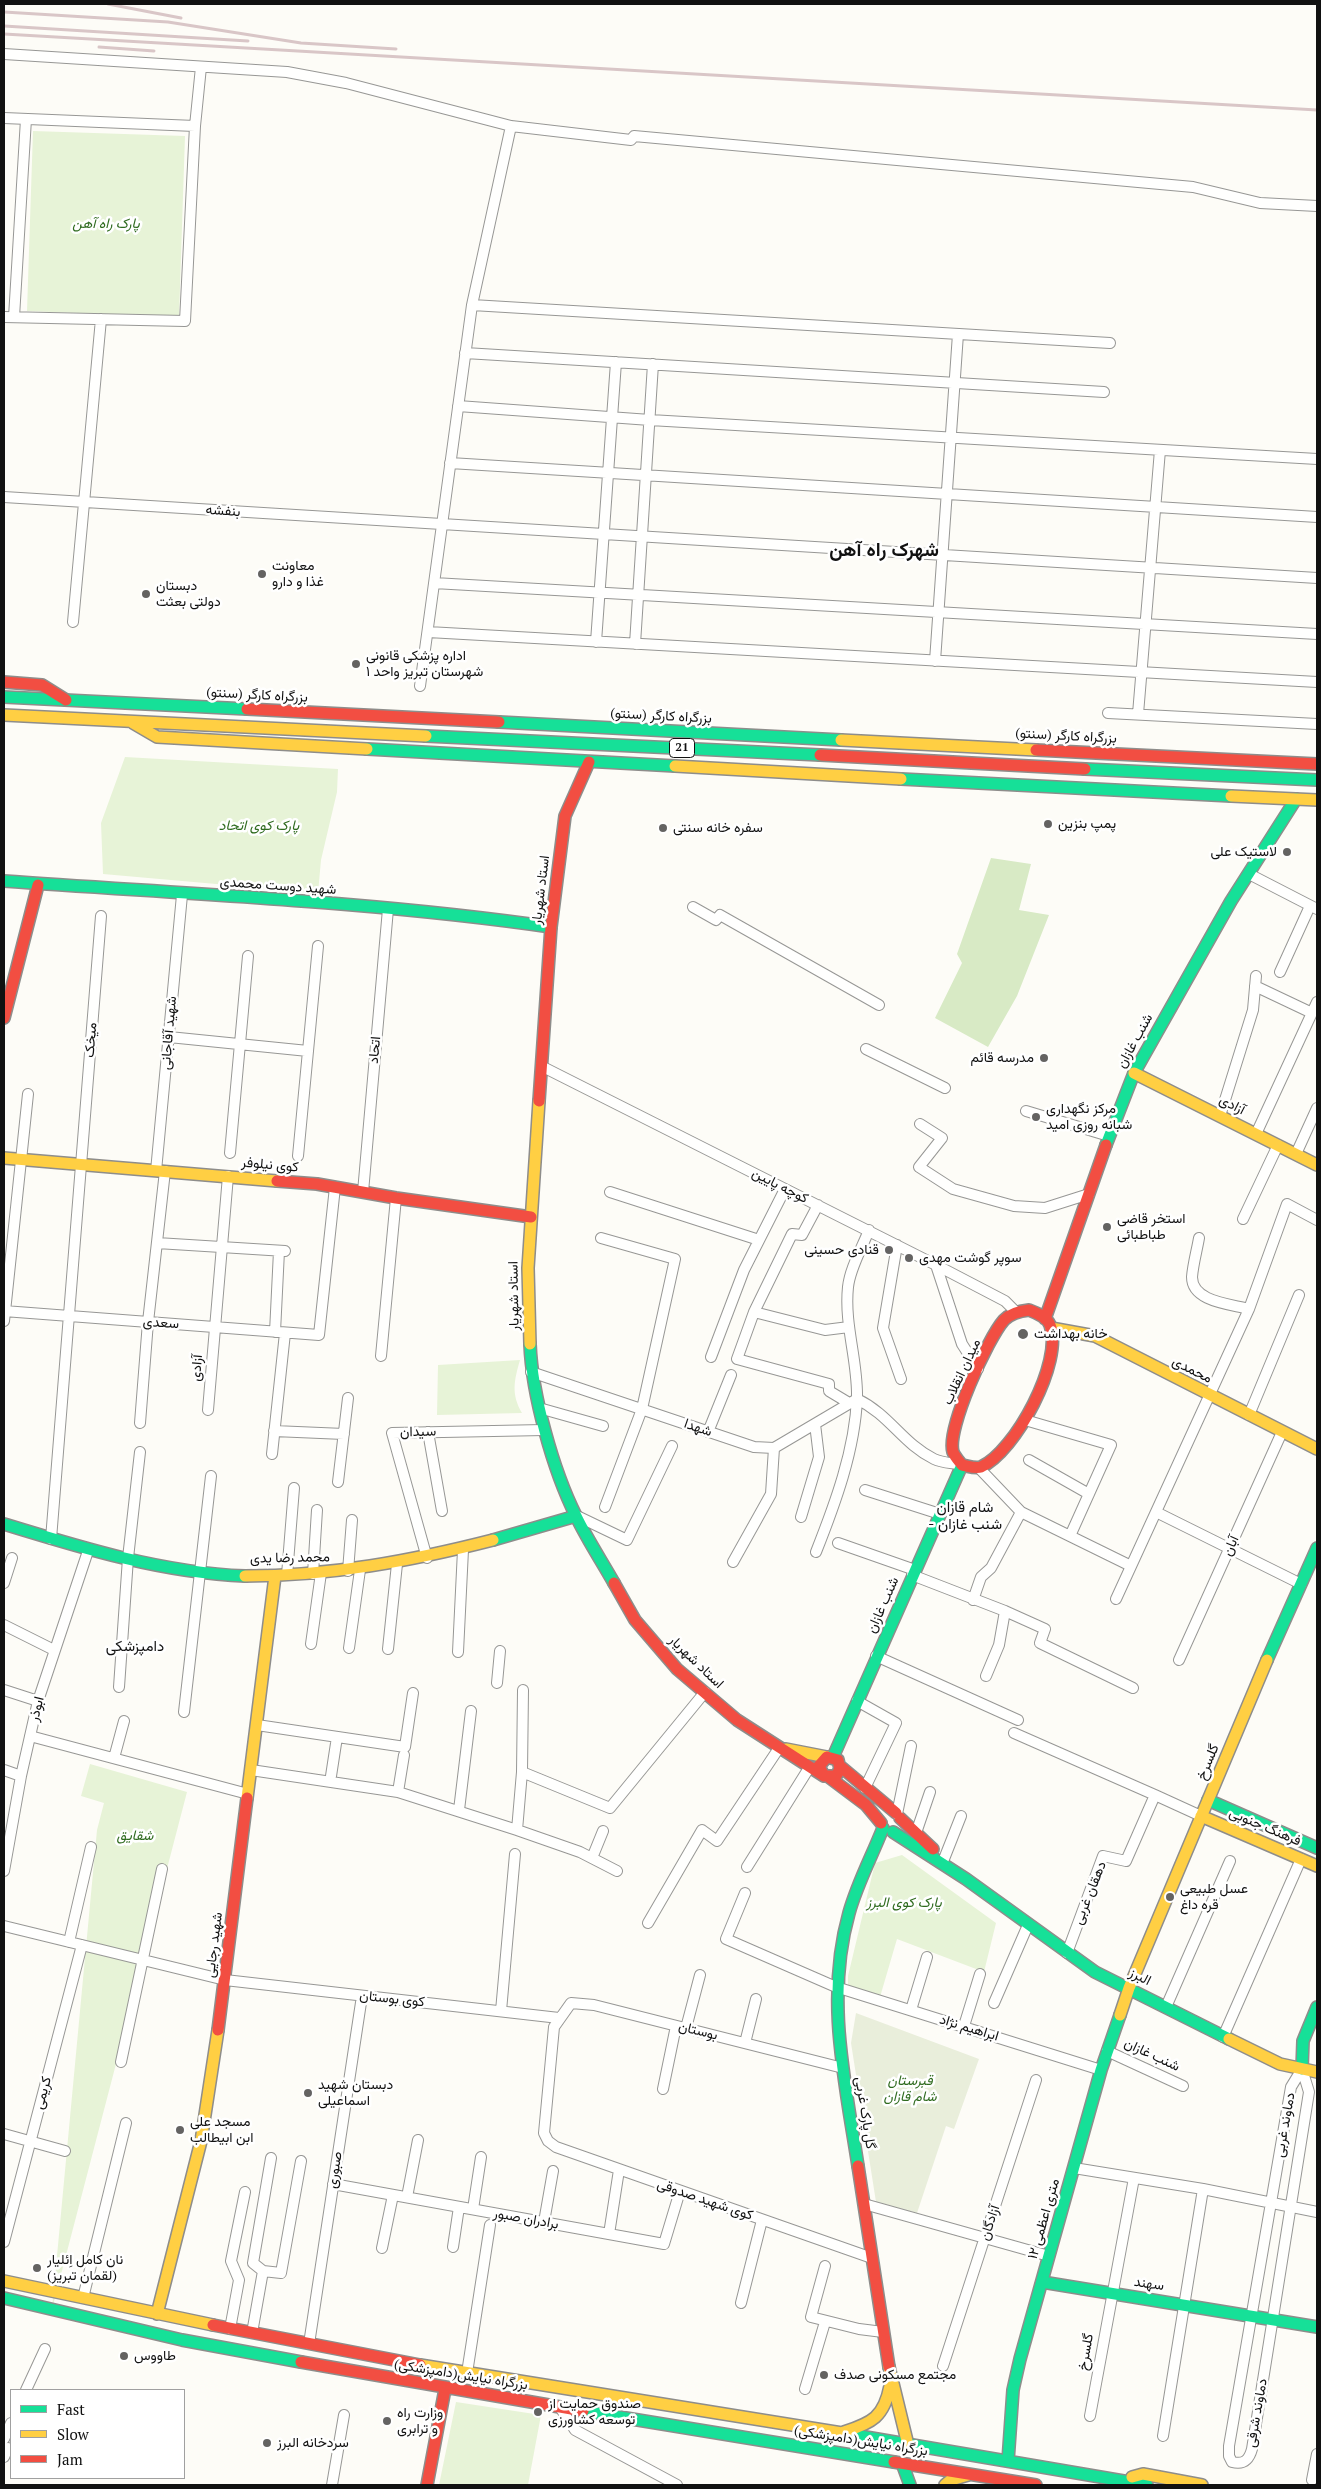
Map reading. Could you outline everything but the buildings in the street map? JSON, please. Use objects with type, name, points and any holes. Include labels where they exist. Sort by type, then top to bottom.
[{"type":"main road","points":[[4,682],[42,685],[67,701]]},
{"type":"main road","name":"بزرگراه کارگر (سنتو)","points":[[4,697],[1317,764]]},
{"type":"main road","name":"21","points":[[4,715],[1317,780]]},
{"type":"main road","name":"21","points":[[4,724],[58,719]]},
{"type":"main road","points":[[130,722],[157,737],[589,762],[1317,800]]},
{"type":"main road","name":"استاد شهریار","points":[[589,762],[565,816],[551,927],[541,1066],[528,1268],[531,1372],[544,1430],[576,1516],[635,1620],[678,1669],[737,1720],[809,1768],[827,1777]]},
{"type":"main road","points":[[1048,786],[1050,767]]},
{"type":"main road","name":"شنب غازان","points":[[1048,1323],[1089,1194],[1134,1073],[1249,874],[1296,799]]},
{"type":"main road","name":"شهید دوست محمدی","points":[[4,881],[38,885],[388,909],[481,917],[551,927]]},
{"type":"main road","points":[[4,1018],[38,885]]},
{"type":"main road","name":"آزادی","points":[[1134,1073],[1317,1165]]},
{"type":"main road","name":"کوی نیلوفر","points":[[4,1158],[228,1176],[335,1187],[396,1198],[531,1217]]},
{"type":"main road","points":[[962,1465],[978,1468],[997,1458],[1015,1438],[1045,1375],[1051,1343],[1048,1323],[1043,1316],[1029,1310],[1016,1312]]},
{"type":"main road","name":"میدان انقلاب","points":[[962,1465],[953,1452],[955,1426],[964,1397],[1002,1323],[1016,1312]]},
{"type":"main road","name":"محمدی","points":[[1048,1323],[1095,1336],[1249,1416],[1316,1447]]},
{"type":"main road","name":"شنب غازان","points":[[833,1760],[876,1656],[962,1465]]},
{"type":"main road","name":"محمد رضا یدی","points":[[4,1524],[88,1550],[128,1558],[202,1571],[281,1576],[360,1570],[427,1558],[464,1550],[576,1516]]},
{"type":"main road","name":"گلسرخ","points":[[1129,1988],[1317,1548]]},
{"type":"main road","name":"شهید رجایی","points":[[157,2314],[201,2141],[225,1980],[257,1725],[281,1576]]},
{"type":"main road","name":"استاد شهریار","points":[[779,1748],[833,1760]]},
{"type":"main road","points":[[833,1760],[840,1772],[827,1777],[819,1766],[833,1760]]},
{"type":"main road","name":"البرز","points":[[833,1760],[897,1815],[966,1879],[1028,1926],[1095,1972],[1280,2064],[1317,2072]]},
{"type":"main road","name":"البرز","points":[[827,1777],[866,1805],[886,1829],[966,1879]]},
{"type":"main road","points":[[1208,1800],[1317,1848]]},
{"type":"main road","points":[[885,1813],[897,1815],[898,1828],[886,1829],[885,1813]]},
{"type":"main road","name":"فرهنگ جنوبی","points":[[1201,1816],[1317,1866]]},
{"type":"main road","name":"گل پارک غربی","points":[[886,1829],[872,1851],[849,1913],[836,1987],[837,2030],[891,2382]]},
{"type":"main road","name":"۱۲ متری اعظمی","points":[[1008,2461],[1013,2390],[1102,2070],[1129,1988]]},
{"type":"main road","points":[[1302,2069],[1302,2041],[1317,2007]]},
{"type":"main road","name":"بزرگراه نیایش(دامپزشکی)","points":[[4,2281],[230,2329],[467,2373],[841,2433],[1147,2485]]},
{"type":"main road","name":"سهند","points":[[1042,2282],[1273,2318]]},
{"type":"main road","name":"بزرگراه نیایش(دامپزشکی)","points":[[4,2298],[182,2340],[445,2389],[1036,2485]]},
{"type":"main road","points":[[1273,2318],[1317,2327]]},
{"type":"main road","points":[[841,2433],[865,2426],[879,2416],[888,2402],[891,2382]]},
{"type":"main road","points":[[891,2382],[908,2445]]},
{"type":"main road","points":[[427,2485],[445,2389]]},
{"type":"main road","points":[[902,2463],[910,2485]]},
{"type":"main road","points":[[945,2485],[951,2480],[970,2474]]},
{"type":"main road","points":[[1116,2480],[1143,2474],[1202,2485]]},
{"type":"street","points":[[4,54],[287,72],[346,83],[511,126],[631,140],[634,136],[1193,187],[1260,203],[1317,206]]},
{"type":"street","points":[[26,119],[9,317],[185,321],[194,126],[200,67]]},
{"type":"street","points":[[4,118],[194,126]]},
{"type":"street","points":[[420,686],[472,305],[511,126]]},
{"type":"street","points":[[472,305],[1110,343]]},
{"type":"street","points":[[72,622],[101,319]]},
{"type":"street","points":[[935,661],[958,334]]},
{"type":"street","points":[[465,353],[1104,392]]},
{"type":"street","points":[[596,642],[616,362]]},
{"type":"street","points":[[635,644],[653,364]]},
{"type":"street","points":[[458,406],[650,420],[1317,459]]},
{"type":"street","points":[[1138,714],[1160,450]]},
{"type":"street","points":[[450,463],[1317,517]]},
{"type":"street","name":"بنفشه","points":[[4,497],[1317,578]]},
{"type":"street","points":[[434,583],[1317,634]]},
{"type":"street","points":[[428,632],[1317,682]]},
{"type":"street","points":[[1108,712],[1317,724]]},
{"type":"street","points":[[1249,874],[1314,908],[1280,972]]},
{"type":"street","name":"شهید آقاجانی","points":[[140,1422],[157,1243],[169,1037],[182,895]]},
{"type":"street","points":[[693,907],[716,920],[720,915],[879,1005]]},
{"type":"street","name":"اتحاد","points":[[363,1192],[388,909]]},
{"type":"street","name":"میخک","points":[[81,1165],[101,916]]},
{"type":"street","points":[[298,1156],[318,946]]},
{"type":"street","points":[[230,1153],[248,956]]},
{"type":"street","points":[[1220,1116],[1253,1010],[1256,981],[1312,1013]]},
{"type":"street","points":[[1256,1134],[1317,1002]]},
{"type":"street","points":[[169,1037],[308,1051]]},
{"type":"street","points":[[866,1049],[945,1088]]},
{"type":"street","name":"کوچه پایین","points":[[541,1066],[936,1264],[1005,1300],[1016,1312]]},
{"type":"street","points":[[4,1314],[28,1094]]},
{"type":"street","points":[[1296,1154],[1317,1108]]},
{"type":"street","points":[[1026,1111],[1109,1136]]},
{"type":"street","points":[[920,1124],[942,1138],[919,1167],[953,1188],[1014,1206],[1045,1208],[1089,1194]]},
{"type":"street","points":[[1243,1219],[1278,1145]]},
{"type":"street","points":[[51,1539],[81,1165]]},
{"type":"street","name":"آزادی","points":[[208,1410],[228,1176]]},
{"type":"street","name":"سعدی","points":[[4,1314],[69,1316],[319,1335],[335,1187]]},
{"type":"street","points":[[711,1357],[744,1270],[785,1189]]},
{"type":"street","points":[[610,1192],[759,1240]]},
{"type":"street","points":[[381,1356],[396,1198]]},
{"type":"street","points":[[1116,1599],[1249,1309],[1287,1204],[1317,1220]]},
{"type":"street","points":[[818,1205],[802,1236],[792,1234],[754,1312],[737,1359],[829,1384],[829,1391],[883,1414],[908,1442],[936,1460],[962,1465]]},
{"type":"street","points":[[816,1552],[838,1497],[853,1401],[848,1285],[869,1230]]},
{"type":"street","points":[[601,1238],[675,1259],[642,1410],[605,1507]]},
{"type":"street","points":[[1199,1238],[1192,1278],[1195,1285],[1204,1297],[1249,1309]]},
{"type":"street","points":[[157,1243],[282,1251],[280,1332],[272,1454]]},
{"type":"street","points":[[897,1244],[883,1328],[901,1379]]},
{"type":"street","points":[[936,1264],[962,1344],[978,1369]]},
{"type":"street","points":[[1249,1416],[1299,1296]]},
{"type":"street","points":[[754,1312],[825,1330],[849,1327]]},
{"type":"street","name":"شهدا","points":[[531,1372],[754,1447],[774,1448]]},
{"type":"street","points":[[708,1432],[731,1375]]},
{"type":"street","points":[[338,1482],[348,1398]]},
{"type":"street","points":[[733,1562],[771,1494],[774,1448],[853,1401]]},
{"type":"street","points":[[539,1408],[603,1426]]},
{"type":"street","points":[[1025,1420],[1111,1445],[1070,1536]]},
{"type":"street","points":[[801,1518],[819,1457],[815,1424]]},
{"type":"street","points":[[274,1430],[344,1434]]},
{"type":"street","name":"سیدان","points":[[427,1558],[392,1432],[544,1430]]},
{"type":"street","points":[[428,1432],[442,1511]]},
{"type":"street","name":"آبان","points":[[1179,1660],[1282,1432]]},
{"type":"street","points":[[576,1516],[627,1540],[672,1446]]},
{"type":"street","points":[[119,1687],[128,1558],[140,1452]]},
{"type":"street","points":[[1029,1460],[1089,1494]]},
{"type":"street","points":[[978,1468],[1021,1512],[1131,1566]]},
{"type":"street","points":[[184,1712],[202,1571],[211,1476]]},
{"type":"street","points":[[281,1576],[294,1488]]},
{"type":"street","points":[[865,1490],[940,1514]]},
{"type":"street","points":[[311,1644],[317,1573],[317,1510]]},
{"type":"street","points":[[973,1600],[982,1577],[991,1568],[1021,1512]]},
{"type":"street","points":[[1156,1512],[1301,1584]]},
{"type":"street","points":[[348,1571],[352,1520]]},
{"type":"street","points":[[838,1543],[913,1573],[973,1600],[1006,1611],[1045,1629],[1040,1643],[1133,1688]]},
{"type":"street","name":"ابوذر","points":[[4,1871],[21,1776],[38,1701],[88,1550]]},
{"type":"street","points":[[458,1652],[464,1550]]},
{"type":"street","points":[[4,1583],[12,1558]]},
{"type":"street","points":[[388,1649],[397,1564]]},
{"type":"street","points":[[349,1648],[360,1570]]},
{"type":"street","points":[[986,1676],[999,1645],[1006,1611]]},
{"type":"street","points":[[4,1625],[54,1650]]},
{"type":"street","points":[[497,1683],[500,1651]]},
{"type":"street","points":[[876,1656],[1018,1720]]},
{"type":"street","points":[[4,1690],[38,1701]]},
{"type":"street","points":[[517,1830],[522,1772],[523,1690]]},
{"type":"street","points":[[522,1772],[610,1808],[705,1692]]},
{"type":"street","points":[[257,1725],[404,1747],[413,1693]]},
{"type":"street","points":[[857,1701],[896,1723],[865,1788]]},
{"type":"street","points":[[459,1810],[471,1710]]},
{"type":"street","points":[[114,1758],[124,1721]]},
{"type":"street","points":[[1014,1733],[1201,1816]]},
{"type":"street","points":[[30,1736],[248,1794]]},
{"type":"street","points":[[331,1776],[337,1737]]},
{"type":"street","points":[[897,1815],[912,1746]]},
{"type":"street","points":[[648,1923],[702,1830],[718,1841],[779,1748]]},
{"type":"street","points":[[398,1792],[404,1755]]},
{"type":"street","points":[[747,1867],[809,1768]]},
{"type":"street","points":[[4,1770],[21,1776]]},
{"type":"street","points":[[251,1770],[398,1792],[517,1830],[592,1858],[617,1871]]},
{"type":"street","points":[[916,1833],[930,1792]]},
{"type":"street","name":"دهقان غربی","points":[[1067,1953],[1103,1856],[1126,1861],[1155,1795]]},
{"type":"street","points":[[944,1859],[962,1816]]},
{"type":"street","points":[[592,1858],[603,1830]]},
{"type":"street","points":[[69,1942],[91,1847]]},
{"type":"street","points":[[501,2011],[516,1854]]},
{"type":"street","points":[[1223,2036],[1301,1859]]},
{"type":"street","points":[[1166,2007],[1230,1861]]},
{"type":"street","points":[[121,2062],[162,1869]]},
{"type":"street","name":"ابراهیم نژاد","points":[[745,1893],[726,1939],[836,1987],[1102,2070]]},
{"type":"street","name":"کوی بوستان","points":[[4,1926],[225,1980],[559,2018]]},
{"type":"street","points":[[994,2003],[1028,1926]]},
{"type":"street","name":"کریمی","points":[[4,2242],[82,1945]]},
{"type":"street","points":[[912,2010],[927,1957]]},
{"type":"street","points":[[964,2026],[980,1974]]},
{"type":"street","points":[[663,2089],[681,2027],[700,1975]]},
{"type":"street","name":"صبوری","points":[[309,2344],[362,1996]]},
{"type":"street","points":[[745,2043],[756,1999]]},
{"type":"street","name":"بوستان","points":[[559,2018],[571,2002],[594,2006],[843,2068]]},
{"type":"street","name":"کوی شهید صدوقی","points":[[559,2018],[554,2027],[544,2133],[548,2141],[556,2147],[619,2170],[872,2258]]},
{"type":"street","name":"شنب غازان","points":[[1108,2052],[1183,2086]]},
{"type":"street","name":"دماوند غربی","points":[[1252,2315],[1291,2087],[1302,2069]]},
{"type":"street","name":"دماوند غربی","points":[[1273,2318],[1309,2092],[1302,2069]]},
{"type":"street","name":"آزادگان","points":[[943,2366],[1036,2080]]},
{"type":"street","points":[[83,2298],[126,2123]]},
{"type":"street","points":[[4,2134],[64,2151]]},
{"type":"street","points":[[407,2198],[418,2140]]},
{"type":"street","points":[[473,2209],[481,2157]]},
{"type":"street","points":[[271,2158],[253,2263],[263,2271],[281,2273],[301,2161]]},
{"type":"street","points":[[1074,2168],[1203,2189],[1317,2212]]},
{"type":"street","points":[[544,2222],[553,2170]]},
{"type":"street","points":[[609,2234],[619,2170]]},
{"type":"street","name":"گلسرخ","points":[[1090,2416],[1134,2178]]},
{"type":"street","name":"برادران صبور","points":[[333,2184],[664,2244],[680,2191]]},
{"type":"street","points":[[1163,2436],[1203,2189]]},
{"type":"street","points":[[230,2329],[238,2280],[231,2261],[245,2192]]},
{"type":"street","points":[[382,2248],[393,2195]]},
{"type":"street","points":[[864,2204],[1049,2256]]},
{"type":"street","points":[[453,2247],[458,2207]]},
{"type":"street","points":[[741,2303],[762,2220]]},
{"type":"street","points":[[467,2373],[490,2225]]},
{"type":"street","points":[[824,2266],[811,2317],[860,2330],[884,2332]]},
{"type":"street","points":[[252,2333],[263,2271]]},
{"type":"street","name":"دماوند شرقی","points":[[1252,2315],[1229,2446],[1229,2456],[1232,2462],[1238,2464],[1245,2462],[1250,2457],[1252,2449],[1273,2318]]},
{"type":"street","points":[[805,2389],[825,2322]]},
{"type":"street","points":[[26,2389],[45,2348]]},
{"type":"street","points":[[559,2406],[575,2430],[677,2485]]},
{"type":"street","points":[[332,2485],[344,2415]]},
{"type":"street","points":[[6,2448],[10,2427]]},
{"type":"street","points":[[1312,2480],[1317,2454]]},
{"type":"green space","name":"پارک راه آهن","points":[[33,131],[185,136],[179,317],[27,311]]},
{"type":"green space","name":"پارک کوی اتحاد","points":[[125,757],[338,769],[337,792],[321,860],[318,893],[103,874],[101,823]]},
{"type":"green space","points":[[991,858],[1031,864],[1019,910],[1049,915],[1017,996],[988,1047],[935,1018],[962,963],[957,954]]},
{"type":"green space","points":[[520,1360],[516,1374],[515,1393],[522,1413],[437,1415],[438,1365]]},
{"type":"green space","name":"شقایق","points":[[90,1764],[187,1792],[52,2309],[97,1830],[104,1803],[81,1796]]},
{"type":"green space","name":"پارک کوی البرز","points":[[902,1855],[996,1923],[984,1972],[897,1939],[880,1997],[848,1990],[848,1976],[875,1863]]},
{"type":"green space","name":"قبرستان شام قازان","points":[[856,2013],[979,2059],[954,2129],[946,2126],[917,2213],[876,2202],[851,2043]]},
{"type":"green space","points":[[456,2402],[541,2415],[528,2485],[439,2485]]},
{"type":"railway","points":[[108,4],[181,18]]},
{"type":"railway","points":[[4,12],[168,22],[301,43],[396,49]]},
{"type":"railway","points":[[4,26],[248,41]]},
{"type":"railway","points":[[4,34],[1317,110]]},
{"type":"railway","points":[[99,47],[154,51]]},
{"type":"traffic: fast","points":[[4,697],[247,709]]},
{"type":"traffic: fast","points":[[499,722],[841,740]]},
{"type":"traffic: fast","points":[[426,736],[820,755]]},
{"type":"traffic: fast","points":[[367,749],[675,766]]},
{"type":"traffic: fast","points":[[1085,769],[1317,780]]},
{"type":"traffic: fast","points":[[901,779],[1231,796]]},
{"type":"traffic: fast","points":[[1106,1145],[1134,1073],[1231,901],[1296,799]]},
{"type":"traffic: fast","points":[[4,881],[346,904],[551,927]]},
{"type":"traffic: fast","points":[[530,1344],[539,1409],[559,1477],[580,1525],[614,1583]]},
{"type":"traffic: fast","points":[[833,1757],[962,1465]]},
{"type":"traffic: fast","points":[[493,1540],[576,1516]]},
{"type":"traffic: fast","points":[[4,1524],[63,1542],[153,1565],[214,1574],[245,1576]]},
{"type":"traffic: fast","points":[[1267,1660],[1317,1548]]},
{"type":"traffic: fast","points":[[1208,1800],[1317,1848]]},
{"type":"traffic: fast","points":[[858,2166],[843,2071],[838,2008],[838,1976],[842,1945],[852,1902],[883,1828]]},
{"type":"traffic: fast","points":[[893,1832],[966,1879],[1095,1972],[1229,2039]]},
{"type":"traffic: fast","points":[[1302,2069],[1303,2041],[1317,2007]]},
{"type":"traffic: fast","points":[[1008,2461],[1013,2390],[1020,2359],[1101,2070],[1120,2015]]},
{"type":"traffic: fast","points":[[1042,2282],[1317,2327]]},
{"type":"traffic: fast","points":[[4,2298],[182,2340],[301,2362]]},
{"type":"traffic: fast","points":[[583,2411],[894,2462]]},
{"type":"traffic: fast","points":[[842,2433],[1147,2485]]},
{"type":"traffic: fast","points":[[902,2463],[910,2485]]},
{"type":"traffic: slow","points":[[4,715],[426,736]]},
{"type":"traffic: slow","points":[[133,723],[157,737],[367,749]]},
{"type":"traffic: slow","points":[[841,740],[1036,750]]},
{"type":"traffic: slow","points":[[675,766],[901,779]]},
{"type":"traffic: slow","points":[[1231,796],[1317,800]]},
{"type":"traffic: slow","points":[[1134,1073],[1317,1165]]},
{"type":"traffic: slow","points":[[530,1344],[528,1268],[539,1101]]},
{"type":"traffic: slow","points":[[4,1158],[277,1181]]},
{"type":"traffic: slow","points":[[1051,1328],[1095,1336],[1317,1449]]},
{"type":"traffic: slow","points":[[245,1576],[308,1573],[370,1566],[401,1561],[493,1540]]},
{"type":"traffic: slow","points":[[247,1798],[275,1576]]},
{"type":"traffic: slow","points":[[1120,2015],[1129,1988],[1267,1660]]},
{"type":"traffic: slow","points":[[786,1749],[827,1757]]},
{"type":"traffic: slow","points":[[1201,1816],[1317,1866]]},
{"type":"traffic: slow","points":[[157,2314],[201,2141],[218,2030]]},
{"type":"traffic: slow","points":[[1229,2039],[1280,2064],[1317,2072]]},
{"type":"traffic: slow","points":[[4,2281],[213,2325]]},
{"type":"traffic: slow","points":[[420,2365],[842,2433]]},
{"type":"traffic: slow","points":[[889,2367],[908,2445]]},
{"type":"traffic: slow","points":[[844,2432],[869,2422],[875,2417],[884,2405],[890,2386]]},
{"type":"traffic: slow","points":[[1132,2477],[1143,2474],[1202,2485]]},
{"type":"traffic: slow","points":[[945,2485],[951,2480],[968,2475]]},
{"type":"traffic: jam","points":[[4,682],[42,685],[66,700]]},
{"type":"traffic: jam","points":[[247,709],[499,722]]},
{"type":"traffic: jam","points":[[1036,750],[1317,764]]},
{"type":"traffic: jam","points":[[820,755],[1085,769]]},
{"type":"traffic: jam","points":[[539,1101],[551,927],[565,816],[589,762]]},
{"type":"traffic: jam","points":[[4,1018],[38,885]]},
{"type":"traffic: jam","points":[[1045,1319],[1106,1145]]},
{"type":"traffic: jam","points":[[277,1181],[317,1184],[396,1198],[531,1217]]},
{"type":"traffic: jam","points":[[1029,1310],[1049,1322],[1052,1341],[1050,1360],[1034,1404],[1008,1444],[994,1458],[979,1468],[962,1465],[953,1452],[953,1440],[956,1424],[970,1384],[988,1345],[1004,1320],[1016,1313],[1029,1310]]},
{"type":"traffic: jam","points":[[614,1583],[635,1620],[677,1669],[737,1720],[824,1776],[836,1776],[840,1769],[838,1760],[827,1757],[819,1766],[824,1776]]},
{"type":"traffic: jam","points":[[840,1766],[896,1813]]},
{"type":"traffic: jam","points":[[830,1778],[866,1805],[881,1823]]},
{"type":"traffic: jam","points":[[218,2030],[247,1798]]},
{"type":"traffic: jam","points":[[900,1818],[933,1849]]},
{"type":"traffic: jam","points":[[858,2166],[889,2367]]},
{"type":"traffic: jam","points":[[213,2325],[420,2365]]},
{"type":"traffic: jam","points":[[301,2362],[583,2411]]},
{"type":"traffic: jam","points":[[427,2485],[445,2389]]},
{"type":"traffic: jam","points":[[894,2462],[1036,2485]]},
{"type":"place","name":"معاونت غذا و دارو","points":[[262,574]]},
{"type":"place","name":"دبستان دولتی بعثت","points":[[146,594]]},
{"type":"place","name":"اداره پزشکی قانونی شهرستان تبریز واحد ۱","points":[[356,664]]},
{"type":"place","name":"پمپ بنزین","points":[[1048,824]]},
{"type":"place","name":"سفره خانه سنتی","points":[[663,828]]},
{"type":"place","name":"لاستیک علی","points":[[1287,852]]},
{"type":"place","name":"مدرسه قائم","points":[[1044,1058]]},
{"type":"place","name":"مرکز نگهداری شبانه روزی امید","points":[[1036,1117]]},
{"type":"place","name":"استخر قاضی طباطبائی","points":[[1107,1227]]},
{"type":"place","name":"قنادی حسینی","points":[[889,1250]]},
{"type":"place","name":"سوپر گوشت مهدی","points":[[909,1258]]},
{"type":"place","name":"خانه بهداشت","points":[[1023,1334]]},
{"type":"place","name":"عسل طبیعی قره داغ","points":[[1170,1897]]},
{"type":"place","name":"دبستان شهید اسماعیلی","points":[[308,2093]]},
{"type":"place","name":"مسجد علی ابن ابیطالب","points":[[180,2130]]},
{"type":"place","name":"نان کامل اِئلیار (لقمان تبریز)","points":[[37,2268]]},
{"type":"place","name":"طاووس","points":[[124,2356]]},
{"type":"place","name":"مجتمع مسکونی صدف","points":[[824,2375]]},
{"type":"place","name":"صندوق حمایت از توسعه کشاورزی","points":[[538,2412]]},
{"type":"place","name":"وزارت راه و ترابری","points":[[387,2421]]},
{"type":"place","name":"سردخانه البرز","points":[[267,2443]]},
{"type":"district","name":"شهرک راه آهن","points":[[884,551]]},
{"type":"district","name":"شام قازان - شنب غازان","points":[[965,1516]]},
{"type":"district","name":"دامپزشکی","points":[[135,1647]]}]
